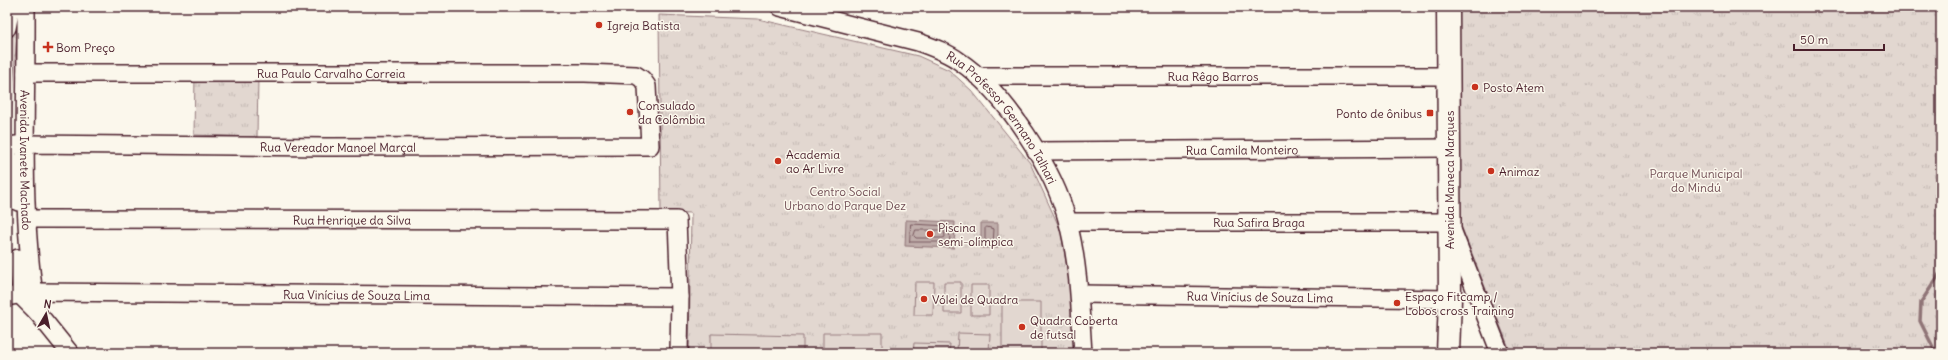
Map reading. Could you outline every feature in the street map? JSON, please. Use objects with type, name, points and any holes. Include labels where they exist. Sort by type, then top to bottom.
[{"type":"main road","name":"Avenida Maneca Marques","points":[[1440,7],[1444,76],[1445,299],[1448,353]]},
{"type":"main road","name":"Avenida Maneca Marques","points":[[1444,76],[1448,7]]},
{"type":"main road","name":"Avenida Maneca Marques","points":[[1438,353],[1445,299]]},
{"type":"street","points":[[7,28],[11,7]]},
{"type":"street","name":"Avenida Ivanete Machado","points":[[21,295],[28,252],[26,7]]},
{"type":"street","name":"Rua Professor Germano Talhari","points":[[780,7],[918,42],[940,50],[959,61],[977,76],[1017,122],[1054,182],[1068,222],[1080,294],[1083,353]]},
{"type":"street","points":[[7,38],[19,41],[26,45]]},
{"type":"street","name":"Rua Paulo Carvalho Correia","points":[[26,73],[585,73],[636,75],[642,79],[647,86],[650,146]]},
{"type":"street","name":"Rua Rêgo Barros","points":[[977,76],[1444,76]]},
{"type":"street","name":"Rua Vereador Manoel Marçal","points":[[7,146],[26,144],[650,146]]},
{"type":"street","name":"Rua Camila Monteiro","points":[[1036,151],[1445,148]]},
{"type":"street","name":"Avenida Ivanete Machado","points":[[7,149],[18,202],[19,275],[21,295],[37,312],[70,353]]},
{"type":"street","name":"Rua Henrique da Silva","points":[[28,219],[331,218],[677,220],[680,297]]},
{"type":"street","points":[[1444,221],[1500,353]]},
{"type":"street","name":"Rua Safira Braga","points":[[1068,222],[1444,221]]},
{"type":"street","name":"Rua Vinícius de Souza Lima","points":[[1080,294],[1445,299]]},
{"type":"street","name":"Rua Vinícius de Souza Lima","points":[[21,295],[680,297]]},
{"type":"street","points":[[679,353],[680,297]]},
{"type":"green space","points":[[19,7],[10,128],[7,128],[7,27]]},
{"type":"green space","name":"Parque Municipal do Mindú","points":[[1453,7],[1941,7],[1941,353],[1523,353],[1509,348],[1460,223]]},
{"type":"green space","name":"Centro Social Urbano do Parque Dez","points":[[659,15],[758,19],[918,56],[949,70],[972,91],[1030,163],[1061,231],[1073,306],[1074,353],[689,353],[691,213],[661,212]]},
{"type":"green space","points":[[195,76],[258,77],[257,137],[194,135]]},
{"type":"green space","name":"Vólei de Quadra","points":[[915,282],[934,282],[933,315],[914,315]]},
{"type":"green space","name":"Vólei de Quadra","points":[[944,282],[961,282],[961,313],[944,313]]},
{"type":"green space","name":"Vólei de Quadra","points":[[971,285],[989,285],[989,315],[971,315]]},
{"type":"green space","name":"Quadra Coberta de futsal","points":[[1002,302],[1041,302],[1041,353],[1002,353]]},
{"type":"green space","points":[[823,333],[882,333],[882,353],[823,353]]},
{"type":"green space","points":[[958,333],[990,334],[989,353],[957,353]]},
{"type":"green space","points":[[711,334],[803,336],[803,353],[711,353]]},
{"type":"green space","points":[[914,343],[950,344],[949,353],[913,353]]},
{"type":"water","name":"Piscina semi-olímpica","points":[[906,220],[955,222],[954,248],[905,246]]},
{"type":"water","points":[[981,223],[998,223],[998,248],[981,248]]},
{"type":"waterway","points":[[1936,353],[1920,321],[1921,302],[1941,272]]},
{"type":"place","name":"Igreja Batista","points":[[599,25]]},
{"type":"place","name":"Bom Preço","points":[[48,47]]},
{"type":"place","name":"Posto Atem","points":[[1475,87]]},
{"type":"place","name":"Consulado da Colômbia","points":[[630,112]]},
{"type":"place","name":"Ponto de ônibus","points":[[1430,113]]},
{"type":"place","name":"Academia ao Ar Livre","points":[[778,161]]},
{"type":"place","name":"Animaz","points":[[1491,171]]},
{"type":"place","name":"Piscina semi-olímpica","points":[[930,234]]},
{"type":"place","name":"Vólei de Quadra","points":[[924,299]]},
{"type":"place","name":"Espaço Fitcamp / Lobos cross Training","points":[[1397,303]]},
{"type":"place","name":"Quadra Coberta de futsal","points":[[1022,327]]}]
